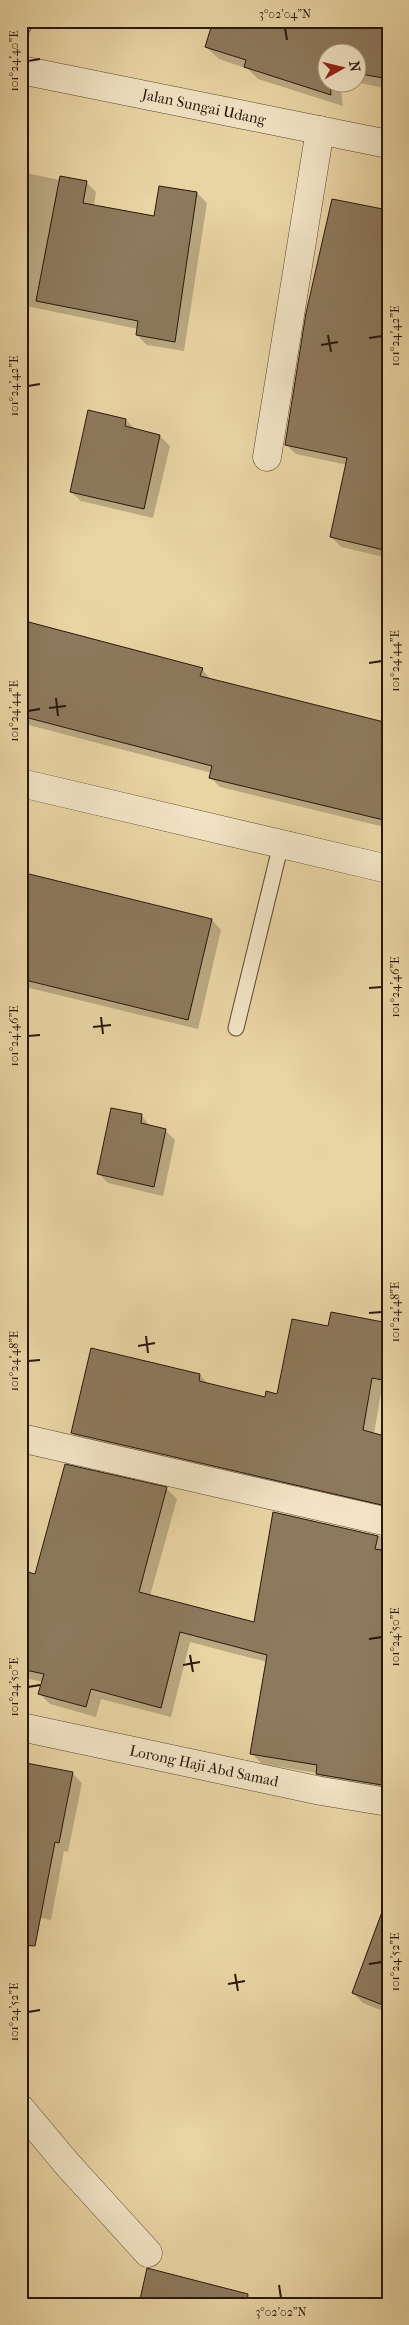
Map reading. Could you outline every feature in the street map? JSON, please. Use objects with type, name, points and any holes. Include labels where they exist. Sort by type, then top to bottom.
[{"type":"street","name":"Jalan Sungai Udang","points":[[21,70],[388,144]]},
{"type":"street","points":[[267,457],[320,130]]},
{"type":"street","points":[[21,783],[388,869]]},
{"type":"street","points":[[21,1438],[388,1522]]},
{"type":"street","name":"Lorong Haji Abd Samad","points":[[21,1727],[321,1790],[388,1802]]},
{"type":"street","points":[[21,2109],[148,2253]]},
{"type":"lane","points":[[21,30],[26,21]]},
{"type":"lane","points":[[236,1028],[281,844]]},
{"type":"building","points":[[213,21],[388,21],[388,79],[366,75],[366,42],[316,42],[316,90],[244,67],[246,60],[205,47]]},
{"type":"building","points":[[60,176],[87,181],[83,203],[154,216],[159,186],[197,192],[175,342],[136,335],[138,321],[36,301]]},
{"type":"building","points":[[332,199],[388,210],[388,551],[330,537],[347,458],[285,445],[306,313]]},
{"type":"building","points":[[88,410],[126,419],[125,426],[160,435],[144,509],[70,492]]},
{"type":"building","points":[[21,620],[203,668],[200,676],[388,723],[388,821],[209,778],[212,766],[21,716]]},
{"type":"building","points":[[21,872],[212,919],[188,1020],[21,979]]},
{"type":"building","points":[[111,1108],[142,1114],[141,1123],[166,1129],[154,1187],[97,1174]]},
{"type":"building","points":[[331,1312],[388,1323],[388,1381],[372,1378],[363,1430],[388,1437],[386,1506],[71,1433],[91,1348],[200,1374],[199,1381],[265,1397],[266,1391],[277,1394],[292,1319],[328,1326]]},
{"type":"building","points":[[65,1464],[167,1487],[139,1592],[254,1622],[273,1512],[378,1536],[375,1549],[388,1551],[388,1786],[316,1774],[317,1765],[250,1754],[267,1655],[180,1632],[161,1708],[91,1689],[86,1707],[38,1694],[44,1674],[21,1669],[21,1570],[35,1574]]},
{"type":"building","points":[[21,1762],[73,1772],[59,1843],[55,1842],[35,1946],[21,1945]]},
{"type":"building","points":[[385,1904],[388,1904],[388,2007],[352,1993]]},
{"type":"building","points":[[147,2268],[248,2294],[247,2304],[139,2304]]}]
